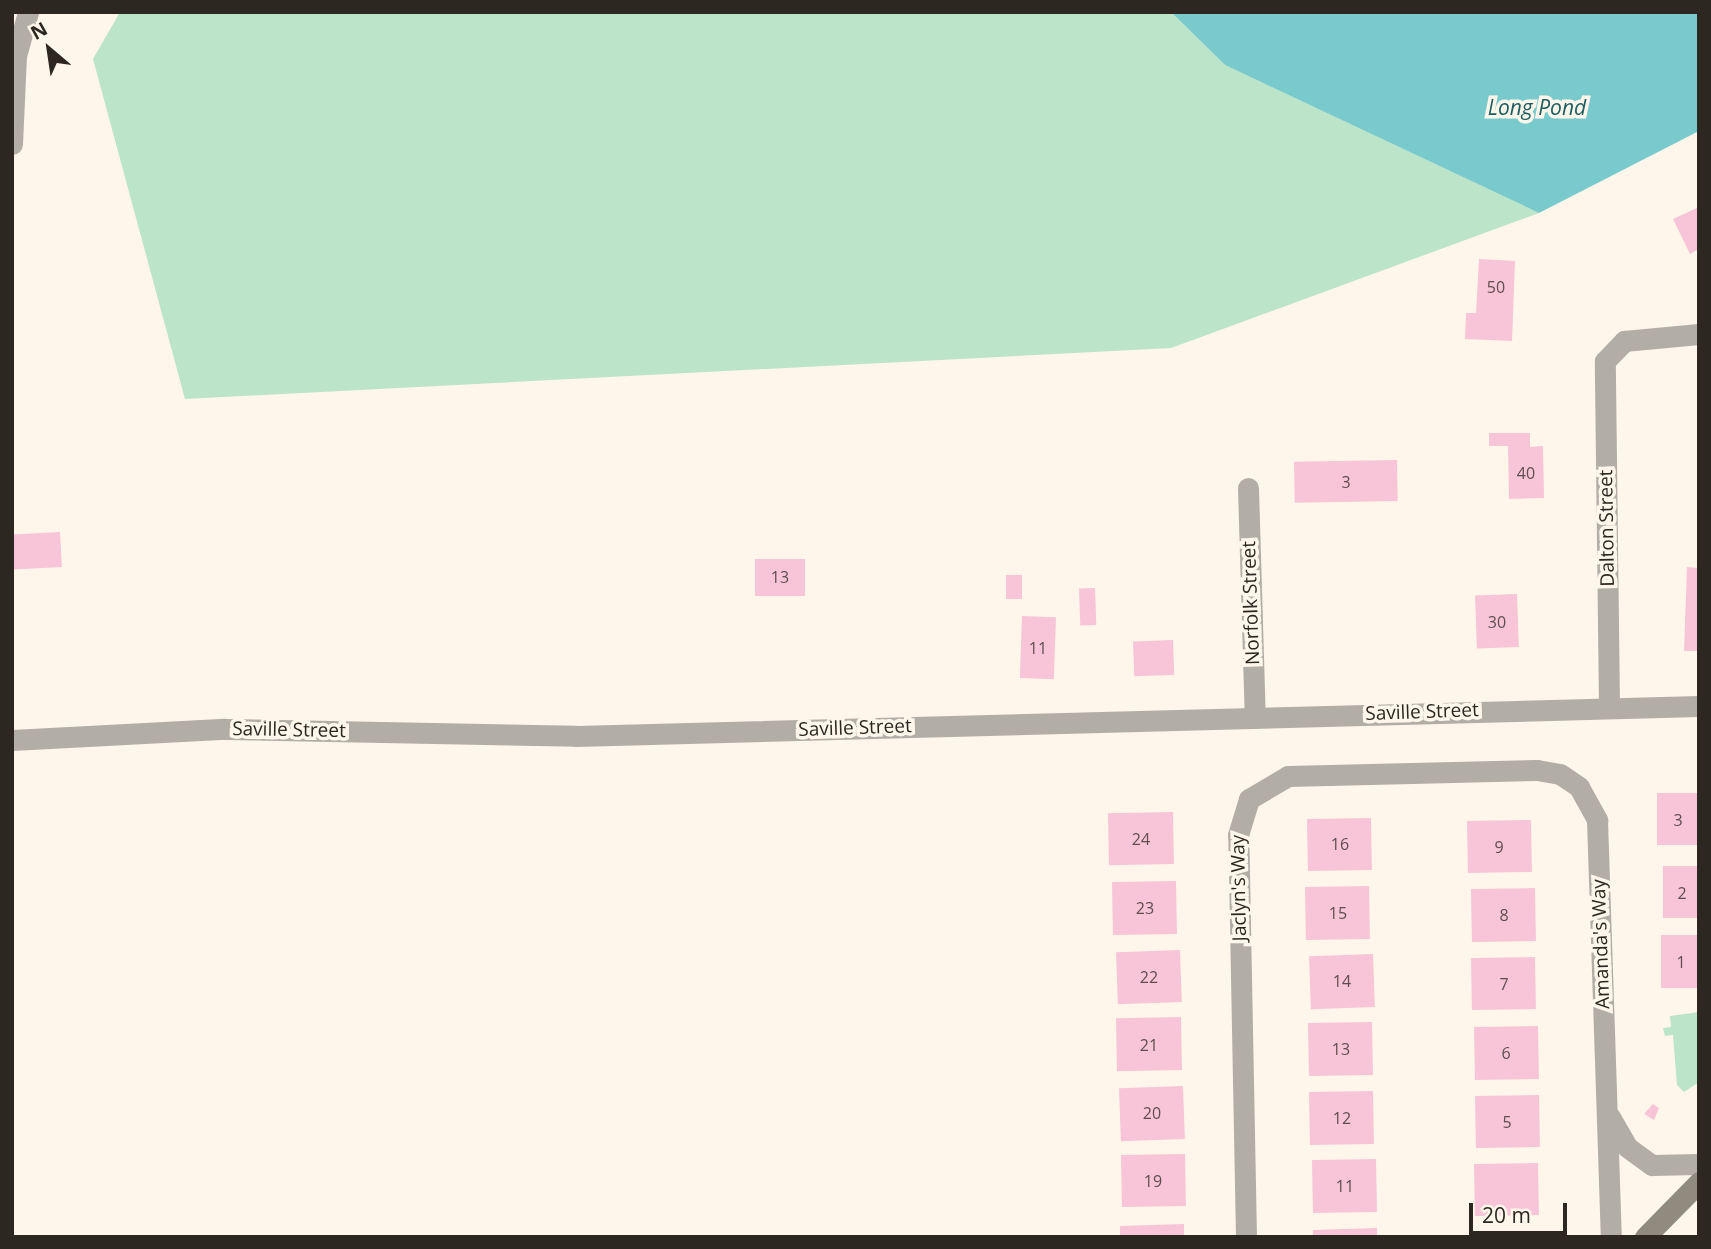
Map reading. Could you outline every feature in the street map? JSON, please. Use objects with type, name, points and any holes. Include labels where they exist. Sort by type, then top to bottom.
[{"type":"street","points":[[12,144],[16,56],[29,12]]},
{"type":"street","name":"Dalton Street","points":[[1609,706],[1604,373],[1610,351],[1629,340],[1699,334]]},
{"type":"street","name":"Norfolk Street","points":[[1248,488],[1255,718]]},
{"type":"street","name":"Saville Street","points":[[12,740],[225,729],[576,736],[1609,706],[1699,706]]},
{"type":"street","name":"Jaclyn's Way","points":[[1245,1237],[1238,835],[1249,799],[1273,780],[1295,775],[1537,770],[1560,775],[1579,787]]},
{"type":"street","name":"Amanda's Way","points":[[1579,787],[1597,828],[1611,1237]]},
{"type":"street","name":"Amanda's Way","points":[[1606,1106],[1618,1134],[1639,1157],[1667,1168],[1699,1164]]},
{"type":"street","points":[[1645,1237],[1699,1182]]},
{"type":"green space","points":[[120,12],[1171,12],[1225,65],[1539,213],[1171,348],[185,399],[93,59]]},
{"type":"green space","points":[[1699,1012],[1699,1082],[1684,1092],[1677,1085],[1673,1035],[1665,1036],[1663,1028],[1671,1027],[1670,1016]]},
{"type":"water","name":"Long Pond","points":[[1171,12],[1699,12],[1699,131],[1539,213],[1225,65]]},
{"type":"building","points":[[1699,207],[1699,249],[1690,254],[1673,219]]},
{"type":"building","points":[[1479,259],[1515,261],[1512,341],[1465,339],[1466,313],[1476,313]]},
{"type":"building","points":[[1489,433],[1530,433],[1530,447],[1543,446],[1544,498],[1509,499],[1508,446],[1489,446]]},
{"type":"building","points":[[1397,460],[1398,501],[1295,503],[1294,462]]},
{"type":"building","points":[[60,532],[62,567],[14,569],[12,535]]},
{"type":"building","points":[[755,559],[805,559],[805,596],[755,596]]},
{"type":"building","points":[[1687,567],[1699,568],[1699,651],[1684,651]]},
{"type":"building","points":[[1006,575],[1022,575],[1022,599],[1006,599]]},
{"type":"building","points":[[1095,588],[1096,625],[1080,626],[1079,589]]},
{"type":"building","points":[[1517,594],[1519,647],[1477,648],[1475,595]]},
{"type":"building","points":[[1022,616],[1056,617],[1054,679],[1020,678]]},
{"type":"building","points":[[1173,640],[1174,675],[1134,676],[1133,641]]},
{"type":"building","points":[[1657,793],[1699,793],[1699,845],[1657,845]]},
{"type":"building","points":[[1173,812],[1174,864],[1109,865],[1108,813]]},
{"type":"building","points":[[1371,818],[1372,870],[1308,871],[1307,819]]},
{"type":"building","points":[[1531,820],[1532,872],[1468,873],[1467,821]]},
{"type":"building","points":[[1663,866],[1699,866],[1699,918],[1663,918]]},
{"type":"building","points":[[1176,881],[1177,934],[1113,935],[1112,882]]},
{"type":"building","points":[[1369,886],[1370,939],[1306,940],[1305,887]]},
{"type":"building","points":[[1535,888],[1536,941],[1472,942],[1471,889]]},
{"type":"building","points":[[1661,935],[1699,935],[1699,988],[1661,988]]},
{"type":"building","points":[[1180,950],[1182,1002],[1118,1004],[1116,952]]},
{"type":"building","points":[[1373,954],[1375,1007],[1311,1009],[1309,956]]},
{"type":"building","points":[[1535,957],[1536,1009],[1472,1010],[1471,958]]},
{"type":"building","points":[[1181,1017],[1182,1070],[1117,1071],[1116,1018]]},
{"type":"building","points":[[1372,1022],[1373,1075],[1309,1076],[1308,1023]]},
{"type":"building","points":[[1538,1026],[1539,1079],[1475,1080],[1474,1027]]},
{"type":"building","points":[[1183,1086],[1185,1139],[1121,1141],[1119,1088]]},
{"type":"building","points":[[1373,1091],[1374,1144],[1310,1145],[1309,1092]]},
{"type":"building","points":[[1539,1095],[1540,1147],[1476,1148],[1475,1096]]},
{"type":"building","points":[[1653,1104],[1659,1108],[1654,1120],[1644,1114]]},
{"type":"building","points":[[1185,1154],[1186,1206],[1122,1207],[1121,1155]]},
{"type":"building","points":[[1376,1159],[1377,1212],[1313,1213],[1312,1160]]},
{"type":"building","points":[[1538,1163],[1539,1215],[1475,1216],[1474,1164]]},
{"type":"building","points":[[1184,1224],[1184,1237],[1120,1237],[1120,1226]]},
{"type":"building","points":[[1377,1228],[1377,1237],[1313,1237],[1313,1230]]}]
